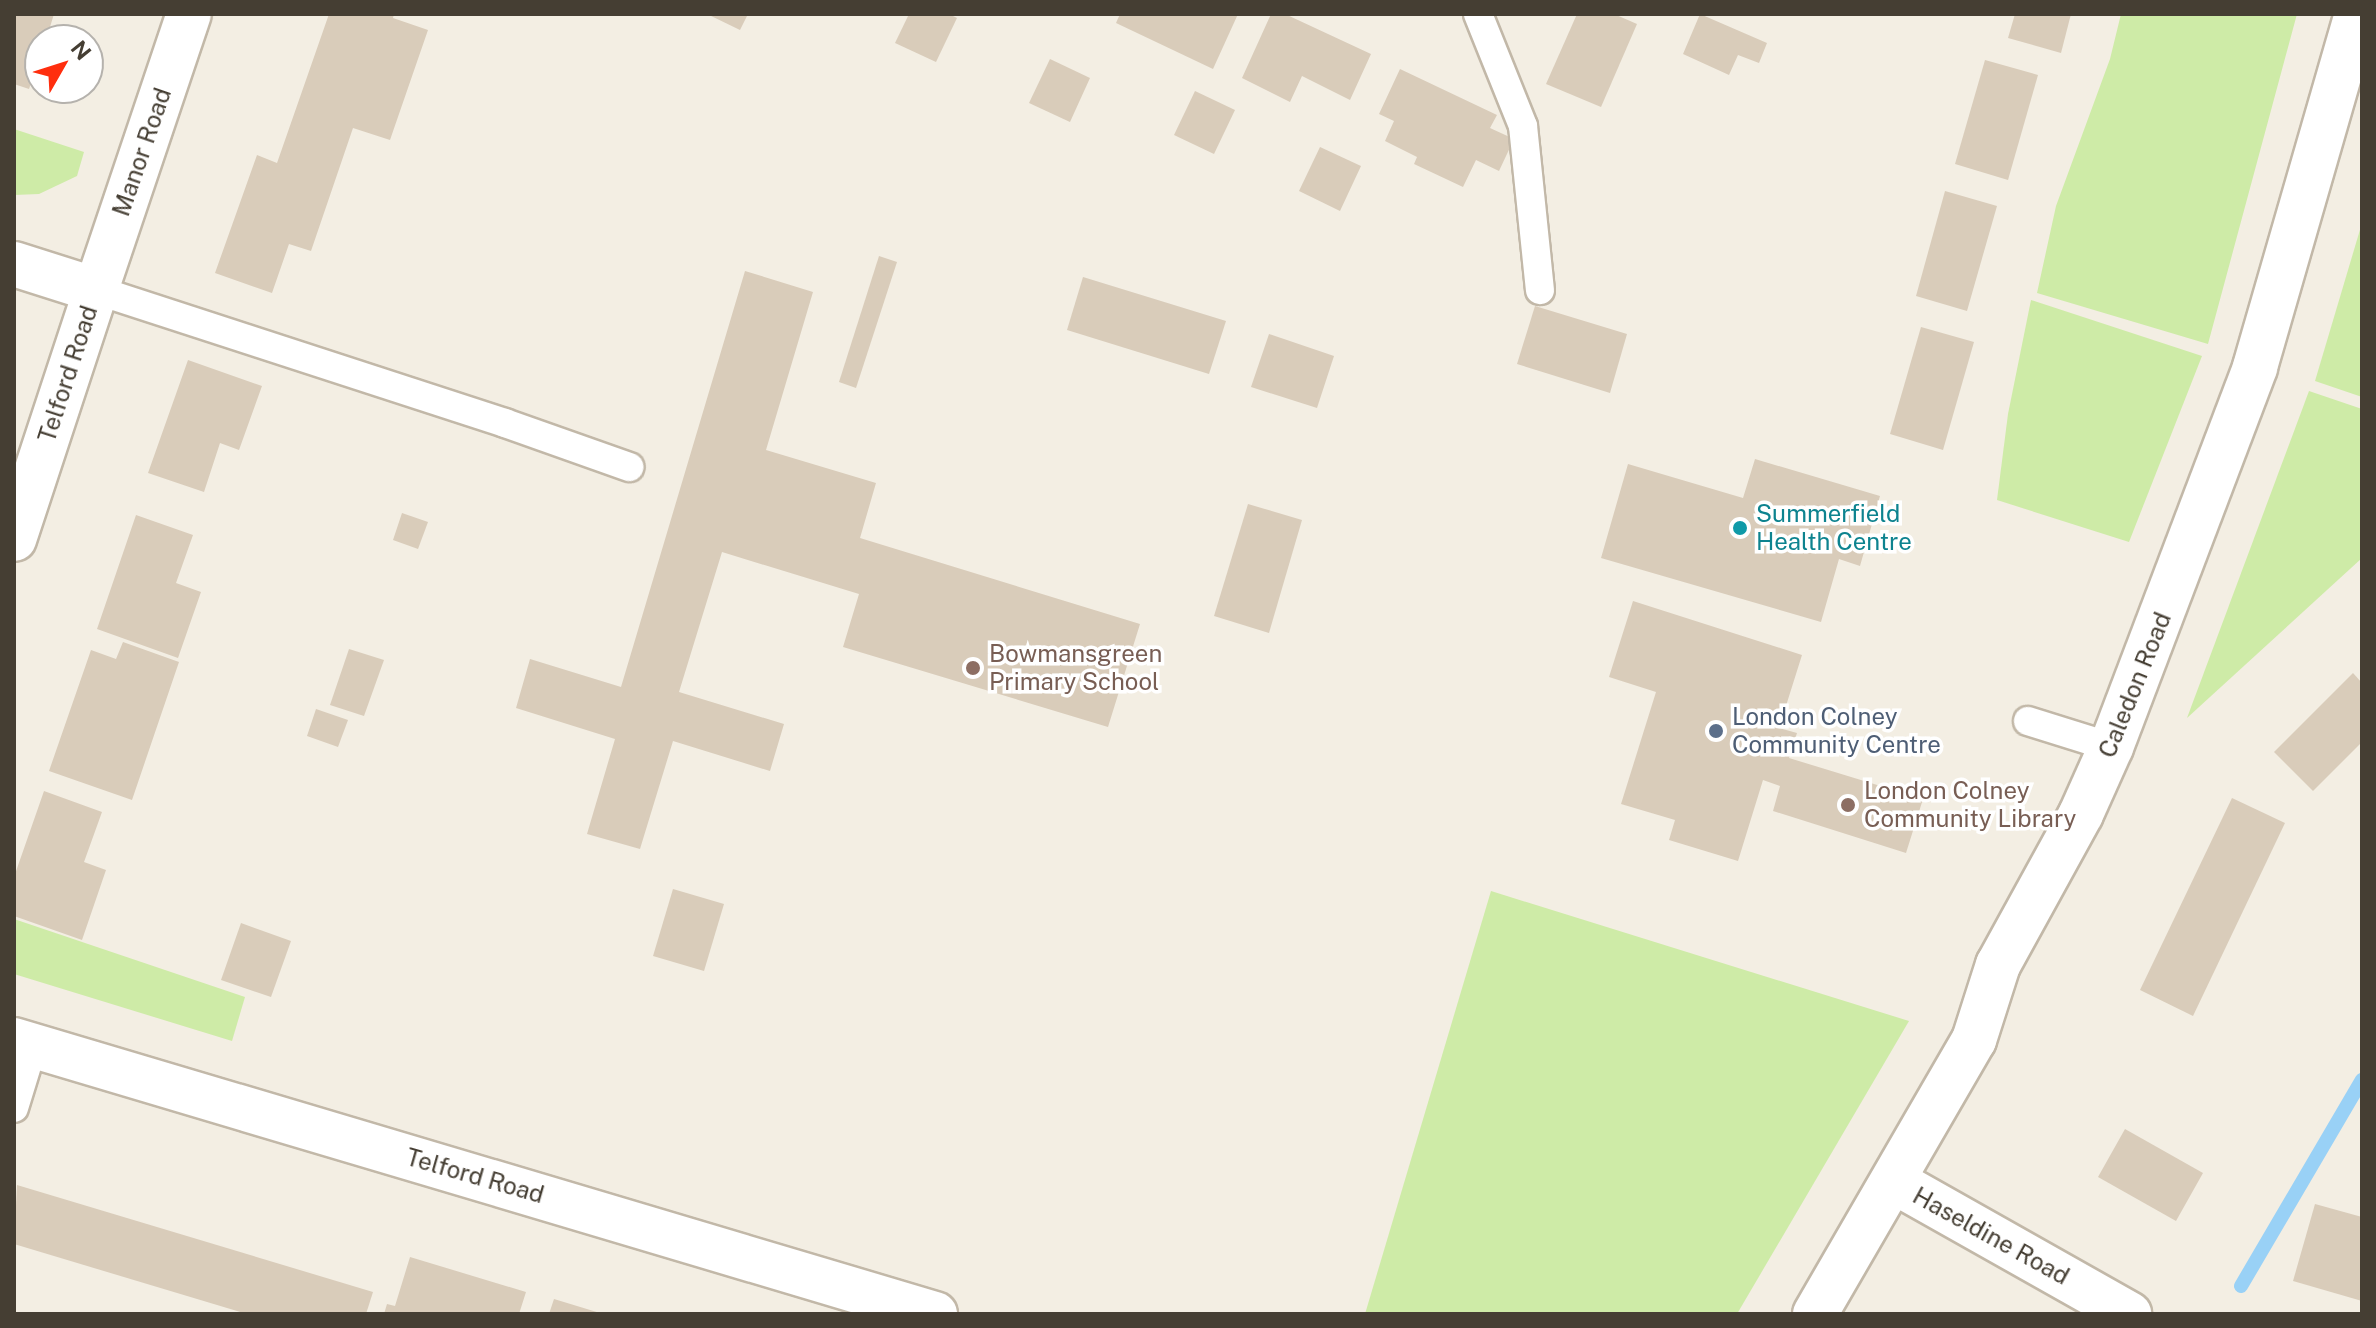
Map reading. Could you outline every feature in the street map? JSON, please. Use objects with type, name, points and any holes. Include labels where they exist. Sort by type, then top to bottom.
[{"type":"street","name":"Manor Road","points":[[96,290],[189,14]]},
{"type":"street","name":"Caledon Road","points":[[1815,1314],[1895,1182],[1974,1040],[1998,965],[2081,814],[2111,747],[2255,367],[2357,14]]},
{"type":"street","name":"Telford Road","points":[[14,264],[96,290],[14,539]]},
{"type":"street","name":"Telford Road","points":[[23,1043],[935,1314]]},
{"type":"street","name":"Haseldine Road","points":[[1895,1182],[2129,1314]]},
{"type":"lane","points":[[1478,14],[1523,126],[1540,290]]},
{"type":"lane","points":[[96,290],[505,423],[629,467]]},
{"type":"lane","points":[[2028,721],[2111,747]]},
{"type":"lane","points":[[14,1108],[23,1043]]},
{"type":"green space","points":[[2121,14],[2297,14],[2208,344],[2037,293],[2056,206],[2110,59]]},
{"type":"green space","points":[[14,129],[84,152],[77,176],[39,194],[14,195]]},
{"type":"green space","points":[[2362,223],[2362,397],[2315,381]]},
{"type":"green space","points":[[2031,300],[2202,356],[2129,542],[1997,500],[2008,414]]},
{"type":"green space","points":[[2309,391],[2362,409],[2362,558],[2187,718]]},
{"type":"green space","points":[[1491,891],[1909,1021],[1737,1314],[1365,1314]]},
{"type":"green space","points":[[14,919],[245,997],[232,1041],[14,974]]},
{"type":"building","points":[[14,14],[54,14],[51,24],[24,24],[24,87],[14,84]]},
{"type":"building","points":[[329,14],[394,14],[393,18],[428,30],[390,140],[353,128],[311,251],[289,244],[272,293],[215,273],[257,155],[277,163]]},
{"type":"building","points":[[707,14],[748,14],[740,30]]},
{"type":"building","points":[[909,14],[949,14],[957,18],[936,62],[895,43]]},
{"type":"building","points":[[1120,14],[1238,14],[1213,69],[1116,23]]},
{"type":"building","points":[[1271,14],[1285,14],[1371,54],[1350,100],[1302,76],[1290,102],[1242,78]]},
{"type":"building","points":[[1577,14],[1614,14],[1637,24],[1601,107],[1546,84]]},
{"type":"building","points":[[1700,14],[1767,43],[1759,63],[1738,55],[1729,75],[1683,54]]},
{"type":"building","points":[[2015,14],[2071,14],[2061,53],[2008,38]]},
{"type":"building","points":[[1050,59],[1090,78],[1070,122],[1029,103]]},
{"type":"building","points":[[1985,60],[2038,75],[2008,180],[1955,164]]},
{"type":"building","points":[[1400,69],[1497,115],[1490,128],[1514,139],[1499,171],[1476,160],[1463,187],[1414,164],[1417,157],[1385,141],[1394,121],[1379,114]]},
{"type":"building","points":[[1195,91],[1235,110],[1214,154],[1174,135]]},
{"type":"building","points":[[1320,147],[1361,166],[1340,211],[1299,191]]},
{"type":"building","points":[[1945,191],[1997,206],[1967,311],[1916,296]]},
{"type":"building","points":[[879,256],[897,262],[856,388],[839,382]]},
{"type":"building","points":[[745,271],[813,292],[766,450],[876,483],[860,538],[1140,624],[1108,727],[843,647],[859,594],[722,552],[679,692],[784,724],[770,771],[673,741],[640,849],[587,834],[615,739],[516,708],[530,659],[621,687]]},
{"type":"building","points":[[1083,277],[1226,321],[1209,374],[1067,330]]},
{"type":"building","points":[[1535,306],[1627,334],[1610,393],[1517,364]]},
{"type":"building","points":[[1921,327],[1974,342],[1943,450],[1890,434]]},
{"type":"building","points":[[1269,334],[1334,356],[1317,408],[1251,387]]},
{"type":"building","points":[[188,360],[262,386],[239,450],[220,443],[204,492],[148,473]]},
{"type":"building","name":"Summerfield Health Centre","points":[[1755,459],[1880,496],[1860,566],[1839,559],[1821,622],[1601,558],[1628,464],[1743,498]]},
{"type":"building","points":[[1248,504],[1302,520],[1269,633],[1214,616]]},
{"type":"building","points":[[402,513],[428,522],[418,549],[393,540]]},
{"type":"building","points":[[136,515],[193,535],[176,583],[201,592],[178,658],[97,629]]},
{"type":"building","name":"London Colney Community Centre","points":[[1633,601],[1802,655],[1779,728],[1797,733],[1789,758],[1923,799],[1906,853],[1773,811],[1780,786],[1763,780],[1738,861],[1669,840],[1675,820],[1621,804],[1656,692],[1609,677]]},
{"type":"building","points":[[123,642],[179,662],[132,800],[49,771],[91,650],[116,659]]},
{"type":"building","points":[[349,649],[384,660],[364,716],[330,705]]},
{"type":"building","points":[[2353,673],[2362,683],[2362,742],[2313,791],[2274,752]]},
{"type":"building","points":[[316,709],[348,720],[338,747],[307,736]]},
{"type":"building","points":[[44,791],[102,812],[84,862],[106,870],[82,940],[14,916],[14,877]]},
{"type":"building","points":[[2232,798],[2285,823],[2193,1016],[2140,990]]},
{"type":"building","points":[[673,889],[724,904],[704,971],[653,956]]},
{"type":"building","points":[[241,923],[291,941],[271,997],[221,980]]},
{"type":"building","points":[[2125,1129],[2203,1173],[2176,1221],[2098,1177]]},
{"type":"building","points":[[17,1185],[373,1292],[366,1314],[247,1314],[14,1244]]},
{"type":"building","points":[[2315,1204],[2362,1217],[2362,1301],[2293,1281]]},
{"type":"building","points":[[410,1257],[526,1292],[519,1314],[384,1314],[387,1304],[395,1306]]},
{"type":"building","points":[[554,1299],[600,1313],[600,1314],[549,1314]]},
{"type":"waterway","points":[[2241,1286],[2362,1080]]},
{"type":"place","name":"Summerfield Health Centre","points":[[1740,528]]},
{"type":"place","name":"Bowmansgreen Primary School","points":[[973,668]]},
{"type":"place","name":"London Colney Community Centre","points":[[1716,731]]},
{"type":"place","name":"London Colney Community Library","points":[[1848,805]]}]
